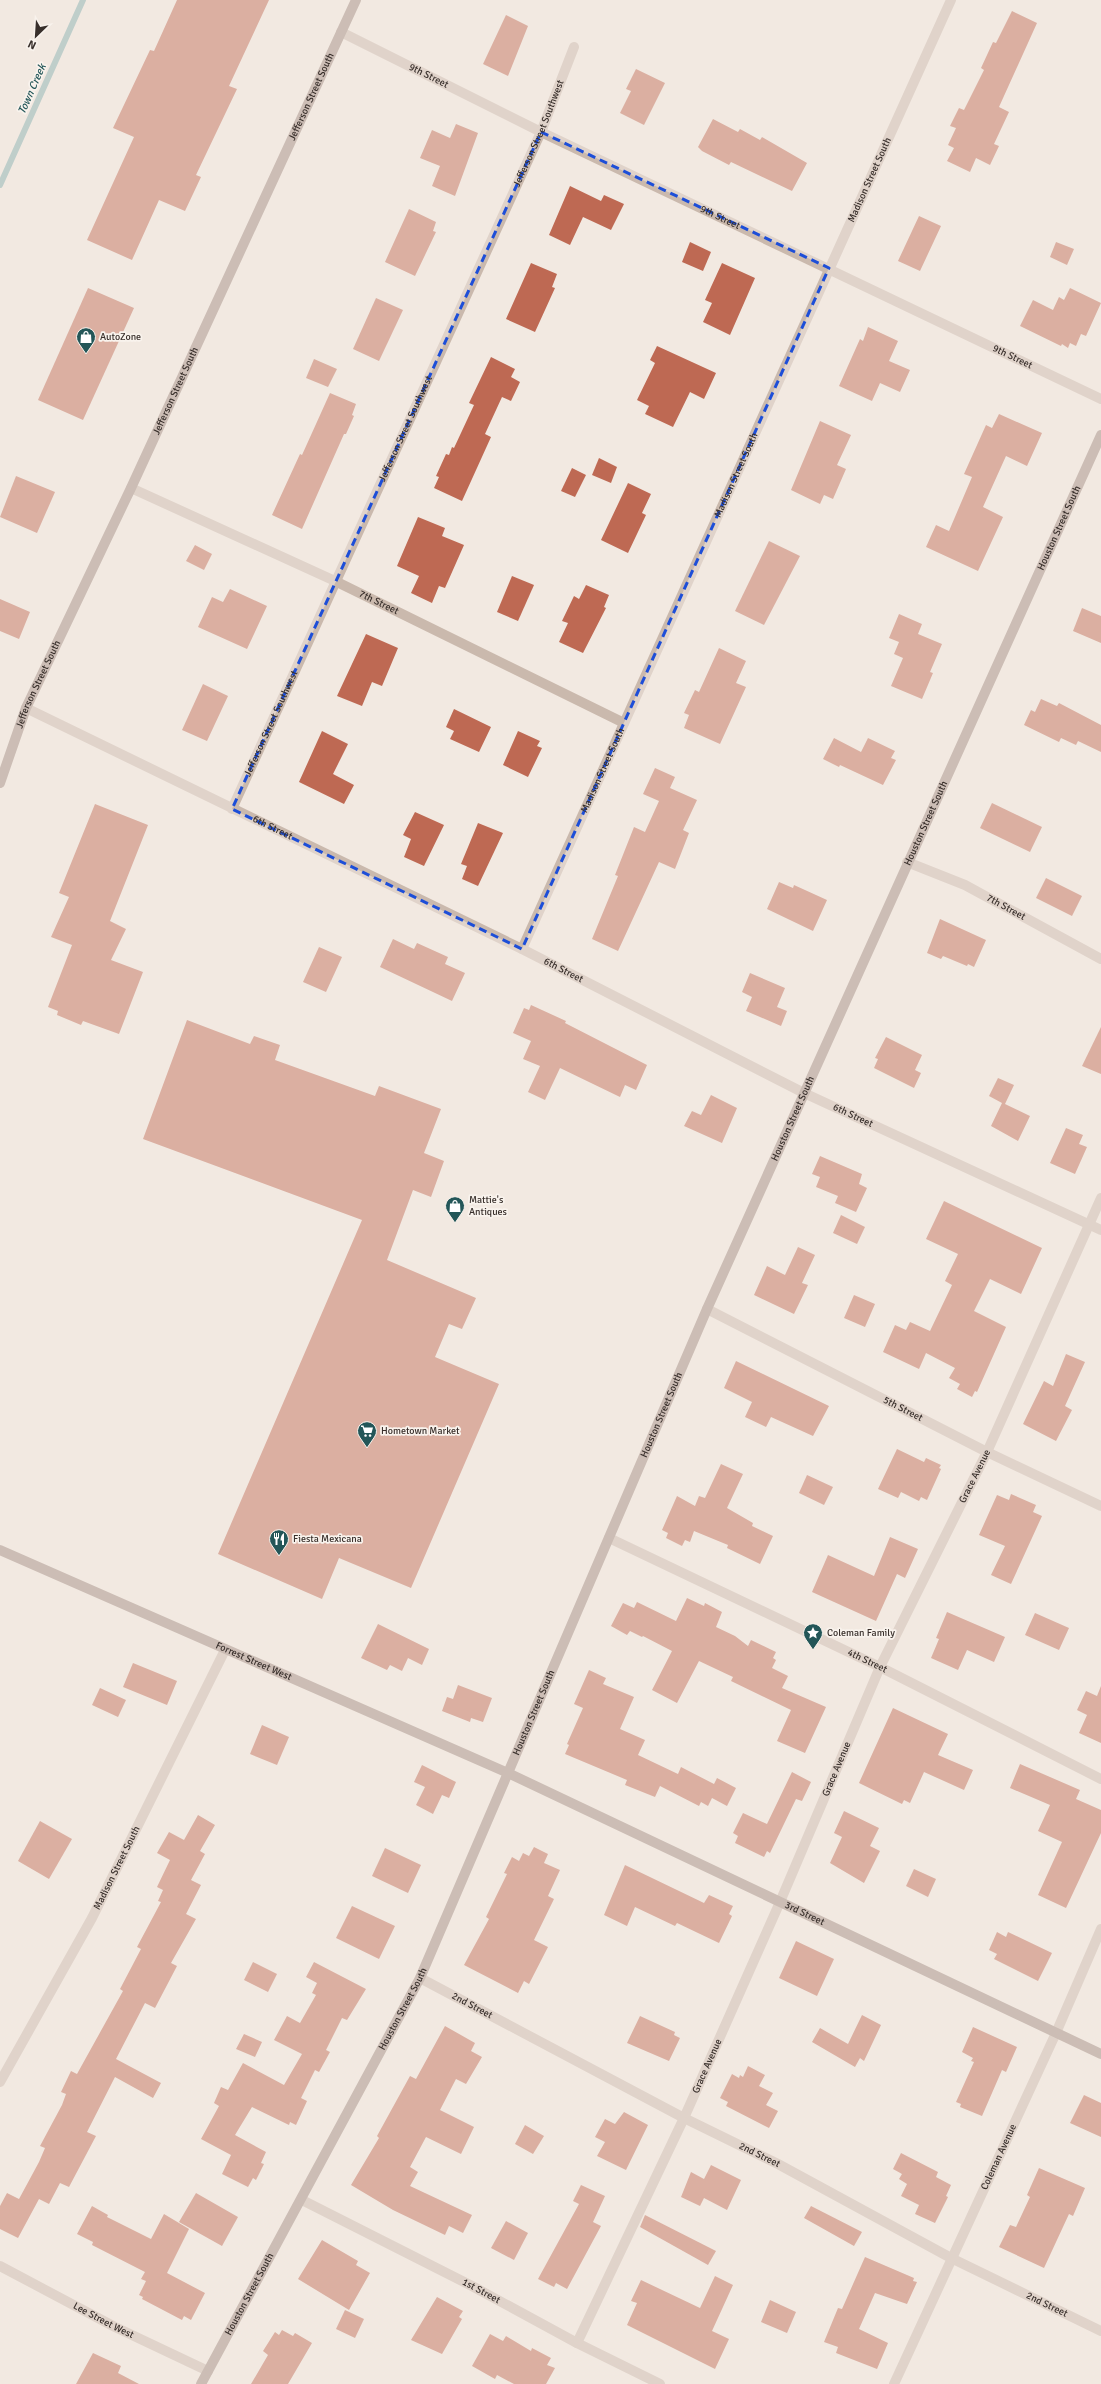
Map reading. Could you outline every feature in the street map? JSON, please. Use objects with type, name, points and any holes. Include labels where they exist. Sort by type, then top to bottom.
[{"type":"street","name":"Jefferson Street South","points":[[0,783],[26,708],[130,488],[356,0]]},
{"type":"street","name":"Madison Street South","points":[[522,950],[951,0]]},
{"type":"street","name":"9th Street","points":[[341,32],[541,132],[1101,399]]},
{"type":"street","name":"Jefferson Street Southwest","points":[[232,809],[541,132],[574,47]]},
{"type":"street","name":"Houston Street South","points":[[201,2384],[302,2200],[420,1978],[707,1309],[907,862],[953,767],[1072,495],[1101,434]]},
{"type":"street","name":"7th Street","points":[[130,488],[335,581],[624,723]]},
{"type":"street","name":"6th Street","points":[[26,708],[522,950],[804,1093],[1101,1230]]},
{"type":"street","name":"7th Street","points":[[907,862],[965,885],[1101,959]]},
{"type":"street","name":"Grace Avenue","points":[[577,2343],[684,2118],[780,1902],[880,1667],[987,1452],[1101,1198]]},
{"type":"street","name":"5th Street","points":[[707,1309],[987,1452],[1101,1506]]},
{"type":"street","name":"4th Street","points":[[609,1538],[880,1667],[1101,1779]]},
{"type":"street","name":"Forrest Street West","points":[[0,1550],[508,1773]]},
{"type":"street","name":"Madison Street South","points":[[0,2082],[92,1918],[225,1650]]},
{"type":"street","name":"3rd Street","points":[[508,1773],[1101,2054]]},
{"type":"street","name":"Coleman Avenue","points":[[894,2384],[1056,2033],[1101,1929]]},
{"type":"street","name":"2nd Street","points":[[420,1978],[684,2118],[778,2164],[951,2258],[1101,2331]]},
{"type":"street","name":"1st Street","points":[[302,2200],[472,2286],[577,2343],[660,2384]]},
{"type":"street","name":"Lee Street West","points":[[0,2266],[115,2327],[208,2371]]},
{"type":"highlighted area","points":[[541,132],[829,268],[522,949],[232,809]]},
{"type":"building","points":[[177,0],[269,0],[229,86],[237,89],[196,175],[201,177],[185,211],[159,200],[132,260],[87,240],[134,137],[113,128],[150,50],[154,51]]},
{"type":"building","points":[[1012,11],[1037,23],[999,107],[1009,112],[994,144],[999,146],[990,165],[976,158],[970,172],[947,161],[954,148],[948,145],[956,128],[950,126],[959,108],[964,110],[984,70],[981,68],[993,42],[996,43]]},
{"type":"building","points":[[506,15],[528,26],[508,76],[483,64]]},
{"type":"building","points":[[636,69],[665,83],[644,125],[620,113],[631,91],[626,89]]},
{"type":"building","points":[[713,119],[738,132],[740,129],[760,140],[762,137],[807,163],[792,191],[731,162],[729,165],[702,151],[698,147]]},
{"type":"building","points":[[456,124],[478,133],[455,196],[432,186],[440,166],[420,158],[432,130],[450,138]]},
{"type":"building","points":[[570,186],[601,201],[604,195],[624,204],[611,230],[583,217],[570,245],[549,235]]},
{"type":"building","points":[[409,209],[436,222],[433,231],[436,232],[415,276],[385,262]]},
{"type":"building","points":[[919,216],[941,226],[920,271],[898,261]]},
{"type":"building","points":[[690,242],[711,252],[703,271],[682,262]]},
{"type":"building","points":[[1056,242],[1074,249],[1067,265],[1050,257]]},
{"type":"building","points":[[531,263],[557,274],[552,287],[555,288],[535,332],[506,319]]},
{"type":"building","points":[[722,263],[755,278],[730,335],[703,322],[712,303],[705,300]]},
{"type":"building","name":"AutoZone","points":[[88,288],[134,308],[83,420],[38,400]]},
{"type":"building","points":[[1070,288],[1101,303],[1086,336],[1081,334],[1076,346],[1070,343],[1068,348],[1062,344],[1061,346],[1020,326],[1033,300],[1053,310],[1059,297],[1064,300]]},
{"type":"building","points":[[376,298],[403,310],[379,361],[353,349]]},
{"type":"building","points":[[868,327],[898,341],[889,361],[910,370],[900,392],[880,383],[872,401],[839,386],[860,339],[863,341]]},
{"type":"building","points":[[657,346],[716,373],[704,399],[690,392],[673,427],[645,414],[649,406],[637,400],[655,363],[650,360]]},
{"type":"building","points":[[491,357],[515,369],[511,377],[520,382],[511,401],[502,397],[485,434],[491,437],[462,501],[434,488],[439,477],[436,476],[446,454],[449,455],[452,447],[454,448],[474,405],[469,403]]},
{"type":"building","points":[[314,359],[337,369],[328,387],[306,378]]},
{"type":"building","points":[[330,393],[356,404],[352,415],[354,416],[346,434],[344,434],[302,529],[272,515],[300,454],[302,455]]},
{"type":"building","points":[[999,414],[1042,433],[1027,466],[1006,456],[983,507],[1003,517],[978,571],[926,547],[936,525],[949,531],[972,477],[964,474],[986,425],[992,428]]},
{"type":"building","points":[[820,421],[851,435],[837,465],[846,469],[833,499],[824,495],[820,504],[791,490]]},
{"type":"building","points":[[599,458],[617,467],[611,483],[592,475]]},
{"type":"building","points":[[572,468],[586,475],[575,497],[561,491]]},
{"type":"building","points":[[16,476],[55,492],[37,533],[0,517]]},
{"type":"building","points":[[628,483],[651,494],[642,513],[646,515],[628,553],[601,540]]},
{"type":"building","points":[[418,517],[445,528],[442,536],[464,545],[445,588],[439,586],[432,603],[411,593],[419,576],[397,566]]},
{"type":"building","points":[[769,541],[800,556],[764,625],[735,611]]},
{"type":"building","points":[[195,545],[212,554],[204,570],[186,561]]},
{"type":"building","points":[[512,576],[534,585],[518,621],[497,612]]},
{"type":"building","points":[[586,585],[609,595],[604,607],[606,608],[583,653],[559,642],[568,623],[562,621],[574,596],[579,599]]},
{"type":"building","points":[[230,589],[267,606],[247,649],[198,627],[212,597],[223,602]]},
{"type":"building","points":[[0,599],[30,612],[19,639],[0,631]]},
{"type":"building","points":[[1082,608],[1101,616],[1101,643],[1073,631]]},
{"type":"building","points":[[899,614],[922,624],[918,634],[942,644],[930,672],[933,673],[922,699],[891,686],[903,658],[894,654],[899,642],[889,638]]},
{"type":"building","points":[[366,634],[398,648],[382,686],[372,682],[362,706],[337,696]]},
{"type":"building","points":[[719,648],[746,661],[736,683],[746,687],[720,744],[684,728],[689,715],[684,713],[695,690],[699,692]]},
{"type":"building","points":[[203,684],[228,696],[207,741],[182,730]]},
{"type":"building","points":[[1041,699],[1057,706],[1059,703],[1101,725],[1101,752],[1078,741],[1076,745],[1061,738],[1059,742],[1024,725],[1031,710],[1035,712]]},
{"type":"building","points":[[454,709],[491,727],[479,752],[450,739],[454,731],[446,727]]},
{"type":"building","points":[[322,731],[348,744],[333,774],[354,785],[344,804],[299,782]]},
{"type":"building","points":[[518,731],[540,741],[537,746],[542,748],[528,777],[503,765]]},
{"type":"building","points":[[834,738],[861,752],[868,738],[895,751],[891,758],[896,760],[883,785],[840,765],[839,767],[823,759]]},
{"type":"building","points":[[655,768],[675,777],[670,788],[697,800],[683,830],[689,833],[675,869],[659,862],[618,951],[592,939],[618,876],[615,875],[634,827],[645,832],[659,801],[643,794]]},
{"type":"building","points":[[992,803],[1042,827],[1030,852],[980,828]]},
{"type":"building","points":[[95,804],[148,825],[110,921],[126,929],[111,960],[143,972],[119,1034],[83,1021],[81,1025],[57,1015],[58,1011],[48,1007],[72,945],[51,937],[69,897],[59,893]]},
{"type":"building","points":[[415,812],[444,825],[424,866],[404,857],[411,839],[403,835]]},
{"type":"building","points":[[478,823],[503,833],[478,886],[462,879],[467,866],[461,864]]},
{"type":"building","points":[[1046,878],[1082,896],[1072,916],[1036,898]]},
{"type":"building","points":[[779,882],[793,888],[794,885],[827,900],[813,931],[767,909]]},
{"type":"building","points":[[940,919],[986,940],[974,967],[968,964],[967,966],[943,956],[941,959],[927,953]]},
{"type":"building","points":[[393,939],[414,949],[417,943],[448,957],[445,964],[465,973],[452,1001],[380,967]]},
{"type":"building","points":[[319,947],[342,957],[326,992],[303,982]]},
{"type":"building","points":[[750,973],[785,988],[777,1007],[787,1011],[781,1026],[746,1011],[752,997],[742,992]]},
{"type":"building","points":[[531,1005],[566,1021],[565,1023],[647,1065],[636,1090],[625,1085],[620,1097],[560,1068],[545,1100],[528,1092],[540,1066],[523,1059],[531,1041],[513,1033],[524,1008],[529,1010]]},
{"type":"building","points":[[187,1020],[250,1044],[254,1036],[280,1045],[275,1060],[375,1096],[379,1086],[441,1109],[424,1153],[444,1161],[431,1197],[413,1190],[387,1260],[476,1298],[462,1329],[449,1324],[435,1357],[499,1384],[411,1588],[339,1558],[322,1599],[218,1554],[362,1220],[143,1139]]},
{"type":"building","points":[[1101,1027],[1101,1074],[1082,1066]]},
{"type":"building","points":[[886,1037],[922,1055],[915,1070],[921,1073],[914,1088],[874,1068],[878,1059],[875,1058]]},
{"type":"building","points":[[998,1078],[1014,1085],[1005,1104],[1030,1116],[1018,1141],[991,1126],[1002,1103],[989,1096]]},
{"type":"building","points":[[711,1095],[737,1108],[722,1143],[684,1126],[692,1111],[701,1115]]},
{"type":"building","points":[[1066,1128],[1083,1135],[1079,1144],[1087,1147],[1075,1174],[1050,1163]]},
{"type":"building","points":[[820,1156],[862,1174],[859,1184],[867,1188],[856,1212],[835,1203],[838,1196],[816,1187],[820,1177],[812,1174]]},
{"type":"building","points":[[944,1201],[1042,1248],[1021,1294],[990,1279],[974,1311],[1006,1327],[977,1392],[975,1391],[972,1397],[957,1389],[960,1384],[949,1378],[955,1368],[926,1353],[919,1369],[883,1352],[895,1325],[906,1330],[910,1322],[930,1331],[952,1285],[945,1281],[958,1254],[926,1239]]},
{"type":"building","points":[[841,1215],[865,1227],[857,1244],[833,1233]]},
{"type":"building","points":[[798,1247],[815,1255],[802,1283],[808,1285],[794,1314],[754,1295],[767,1266],[785,1275]]},
{"type":"building","points":[[854,1295],[875,1304],[865,1327],[844,1318]]},
{"type":"building","points":[[1066,1354],[1085,1362],[1065,1406],[1072,1410],[1056,1441],[1023,1424],[1044,1381],[1053,1386]]},
{"type":"building","points":[[736,1361],[829,1406],[813,1436],[771,1417],[766,1427],[745,1417],[752,1402],[724,1388]]},
{"type":"building","points":[[897,1449],[924,1462],[926,1458],[941,1465],[939,1468],[941,1469],[927,1500],[921,1497],[919,1501],[901,1492],[898,1498],[878,1489]]},
{"type":"building","points":[[721,1464],[743,1474],[727,1508],[753,1523],[752,1526],[773,1536],[760,1564],[727,1548],[728,1545],[694,1531],[690,1542],[685,1540],[682,1546],[666,1538],[668,1533],[662,1530],[677,1496],[695,1506],[699,1496],[705,1498]]},
{"type":"building","points":[[807,1475],[833,1487],[824,1505],[799,1493]]},
{"type":"building","points":[[1011,1494],[1036,1505],[1033,1512],[1042,1516],[1011,1584],[991,1575],[1005,1546],[979,1535],[997,1495],[1009,1500]]},
{"type":"building","points":[[890,1537],[918,1549],[905,1578],[897,1574],[876,1621],[812,1592],[828,1555],[874,1576]]},
{"type":"building","points":[[687,1598],[704,1606],[705,1603],[722,1612],[716,1627],[735,1636],[748,1646],[751,1640],[776,1652],[773,1658],[776,1660],[772,1668],[788,1676],[782,1688],[826,1707],[805,1753],[777,1741],[791,1710],[731,1681],[733,1677],[699,1661],[677,1703],[652,1690],[672,1651],[643,1636],[642,1637],[630,1631],[627,1635],[611,1626],[623,1603],[634,1608],[637,1602],[676,1621]]},
{"type":"building","points":[[947,1612],[1005,1637],[994,1662],[967,1650],[958,1670],[931,1658],[939,1639],[936,1638]]},
{"type":"building","points":[[1035,1613],[1069,1628],[1059,1650],[1025,1635]]},
{"type":"building","points":[[378,1624],[429,1649],[422,1665],[408,1658],[402,1671],[390,1665],[387,1670],[361,1658]]},
{"type":"building","points":[[133,1663],[177,1681],[167,1705],[123,1687]]},
{"type":"building","points":[[589,1670],[606,1678],[603,1684],[634,1697],[620,1729],[645,1740],[638,1755],[678,1774],[681,1767],[714,1784],[717,1778],[736,1788],[727,1806],[712,1798],[708,1806],[701,1802],[699,1806],[660,1786],[655,1797],[625,1785],[627,1780],[565,1754],[569,1745],[567,1744],[583,1708],[574,1704]]},
{"type":"building","points":[[458,1685],[492,1698],[483,1722],[471,1718],[470,1722],[442,1711],[447,1697],[453,1699]]},
{"type":"building","points":[[1101,1686],[1101,1743],[1079,1733],[1087,1715],[1077,1710],[1086,1691],[1097,1696]]},
{"type":"building","points":[[100,1688],[126,1700],[118,1717],[92,1705]]},
{"type":"building","points":[[893,1708],[948,1734],[938,1755],[973,1770],[964,1790],[924,1772],[910,1803],[904,1800],[902,1804],[859,1783]]},
{"type":"building","points":[[262,1725],[289,1737],[277,1765],[250,1754]]},
{"type":"building","points":[[1020,1764],[1080,1790],[1076,1799],[1101,1810],[1101,1833],[1066,1908],[1038,1895],[1062,1842],[1038,1831],[1050,1805],[1010,1788]]},
{"type":"building","points":[[422,1765],[456,1782],[449,1798],[442,1795],[433,1814],[416,1805],[425,1787],[414,1782]]},
{"type":"building","points":[[792,1772],[811,1782],[802,1801],[796,1799],[770,1853],[767,1851],[764,1857],[735,1843],[738,1836],[733,1833],[743,1813],[767,1824]]},
{"type":"building","points":[[844,1811],[879,1828],[870,1846],[880,1851],[864,1883],[830,1863],[842,1837],[834,1833]]},
{"type":"building","points":[[198,1815],[215,1825],[200,1851],[205,1854],[191,1880],[201,1885],[186,1914],[196,1919],[171,1963],[177,1966],[155,2008],[145,2003],[116,2059],[161,2083],[153,2098],[115,2077],[87,2132],[96,2136],[69,2187],[60,2183],[49,2204],[39,2199],[18,2238],[0,2229],[0,2206],[7,2193],[19,2199],[45,2148],[40,2146],[62,2105],[66,2094],[61,2092],[71,2071],[77,2074],[123,1991],[120,1989],[141,1949],[137,1947],[161,1902],[158,1901],[163,1890],[157,1887],[170,1860],[157,1853],[169,1832],[184,1840]]},
{"type":"building","points":[[40,1821],[72,1839],[49,1879],[18,1861]]},
{"type":"building","points":[[534,1847],[548,1854],[544,1863],[560,1870],[548,1896],[554,1899],[534,1940],[548,1947],[529,1984],[524,1981],[518,1993],[464,1965],[489,1919],[486,1917],[507,1874],[504,1873],[512,1857],[519,1861],[523,1853],[529,1856]]},
{"type":"building","points":[[385,1848],[421,1865],[408,1893],[372,1876]]},
{"type":"building","points":[[625,1865],[704,1903],[709,1895],[733,1906],[729,1914],[732,1916],[719,1943],[677,1923],[675,1926],[635,1907],[627,1926],[604,1915]]},
{"type":"building","points":[[914,1869],[936,1879],[928,1897],[906,1886]]},
{"type":"building","points":[[352,1906],[395,1926],[379,1959],[336,1938]]},
{"type":"building","points":[[997,1932],[1006,1937],[1008,1932],[1052,1953],[1038,1981],[994,1959],[997,1954],[989,1950]]},
{"type":"building","points":[[796,1941],[834,1959],[817,1996],[779,1978]]},
{"type":"building","points":[[253,1962],[277,1974],[268,1992],[244,1980]]},
{"type":"building","points":[[314,1962],[366,1989],[347,2020],[342,2018],[326,2050],[330,2052],[319,2072],[315,2070],[301,2098],[307,2101],[296,2125],[290,2122],[289,2125],[252,2107],[235,2135],[266,2152],[261,2163],[264,2164],[256,2180],[253,2178],[248,2187],[222,2174],[231,2155],[201,2139],[219,2106],[214,2103],[221,2087],[228,2090],[243,2063],[284,2085],[302,2054],[274,2040],[287,2016],[300,2023],[316,1995],[312,1993],[317,1983],[306,1977]]},
{"type":"building","points":[[862,2015],[881,2025],[864,2061],[860,2058],[855,2067],[812,2042],[820,2028],[848,2044]]},
{"type":"building","points":[[640,2016],[675,2032],[674,2035],[680,2038],[669,2061],[627,2043]]},
{"type":"building","points":[[445,2026],[475,2043],[471,2051],[482,2057],[466,2084],[456,2079],[440,2110],[474,2127],[461,2154],[426,2137],[410,2167],[418,2172],[410,2186],[472,2215],[463,2233],[449,2226],[445,2235],[393,2210],[351,2185],[379,2138],[377,2136],[410,2076],[416,2079]]},
{"type":"building","points":[[973,2027],[1017,2047],[1006,2072],[1002,2070],[982,2116],[960,2107],[961,2104],[956,2102],[974,2062],[971,2061],[973,2058],[962,2052]]},
{"type":"building","points":[[244,2034],[262,2042],[255,2057],[236,2049]]},
{"type":"building","points":[[748,2066],[765,2075],[759,2086],[773,2093],[766,2105],[778,2111],[769,2128],[726,2106],[728,2102],[720,2098],[732,2074],[739,2078],[740,2075],[743,2077]]},
{"type":"building","points":[[1084,2095],[1101,2103],[1101,2137],[1070,2123]]},
{"type":"building","points":[[624,2112],[648,2125],[626,2170],[597,2156],[605,2142],[595,2137],[605,2119],[615,2124]]},
{"type":"building","points":[[525,2125],[544,2136],[533,2154],[515,2144]]},
{"type":"building","points":[[901,2153],[938,2172],[936,2177],[951,2185],[946,2196],[948,2197],[935,2223],[915,2214],[919,2205],[901,2196],[907,2184],[899,2179],[902,2174],[893,2169]]},
{"type":"building","points":[[711,2165],[741,2180],[727,2210],[704,2198],[700,2206],[681,2197],[691,2172],[704,2179]]},
{"type":"building","points":[[1039,2168],[1085,2188],[1073,2216],[1069,2214],[1044,2268],[999,2247],[1010,2225],[1016,2227],[1030,2197],[1027,2195]]},
{"type":"building","points":[[581,2185],[605,2196],[593,2222],[601,2226],[567,2289],[556,2283],[554,2287],[538,2279],[579,2204],[573,2201]]},
{"type":"building","points":[[196,2193],[238,2217],[222,2246],[179,2222]]},
{"type":"building","points":[[92,2206],[108,2215],[107,2217],[151,2239],[164,2214],[189,2229],[167,2273],[205,2293],[191,2320],[184,2316],[182,2320],[142,2299],[143,2297],[139,2295],[146,2281],[141,2279],[145,2272],[92,2245],[93,2242],[77,2234]]},
{"type":"building","points":[[811,2206],[862,2232],[854,2246],[804,2218]]},
{"type":"building","points":[[645,2215],[716,2251],[708,2265],[640,2227]]},
{"type":"building","points":[[506,2221],[528,2233],[514,2260],[491,2248]]},
{"type":"building","points":[[322,2240],[358,2261],[356,2265],[370,2273],[349,2310],[298,2279]]},
{"type":"building","points":[[865,2257],[914,2278],[913,2281],[917,2282],[907,2304],[875,2293],[859,2329],[888,2343],[877,2369],[836,2353],[838,2347],[824,2342],[838,2308],[842,2309]]},
{"type":"building","points":[[715,2276],[733,2285],[712,2331],[729,2339],[715,2369],[627,2325],[637,2303],[631,2301],[641,2280],[700,2308]]},
{"type":"building","points":[[437,2297],[463,2311],[459,2317],[462,2319],[442,2354],[411,2340]]},
{"type":"building","points":[[770,2300],[796,2312],[787,2333],[761,2322]]},
{"type":"building","points":[[345,2310],[364,2319],[355,2338],[336,2329]]},
{"type":"building","points":[[282,2330],[293,2336],[295,2333],[312,2343],[288,2384],[251,2384],[268,2355],[263,2351],[275,2332],[279,2335]]},
{"type":"building","points":[[490,2334],[503,2341],[506,2336],[531,2351],[532,2348],[551,2358],[547,2365],[555,2368],[546,2384],[514,2384],[497,2375],[495,2379],[472,2366]]},
{"type":"building","points":[[93,2353],[121,2366],[118,2373],[139,2384],[76,2384]]},
{"type":"waterway","name":"Town Creek","points":[[0,185],[83,0]]},
{"type":"place","name":"AutoZone","points":[[86,354]]},
{"type":"place","name":"Mattie's Antiques","points":[[455,1223]]},
{"type":"place","name":"Hometown Market","points":[[367,1448]]},
{"type":"place","name":"Fiesta Mexicana","points":[[279,1556]]},
{"type":"place","name":"Coleman Family","points":[[813,1650]]}]
